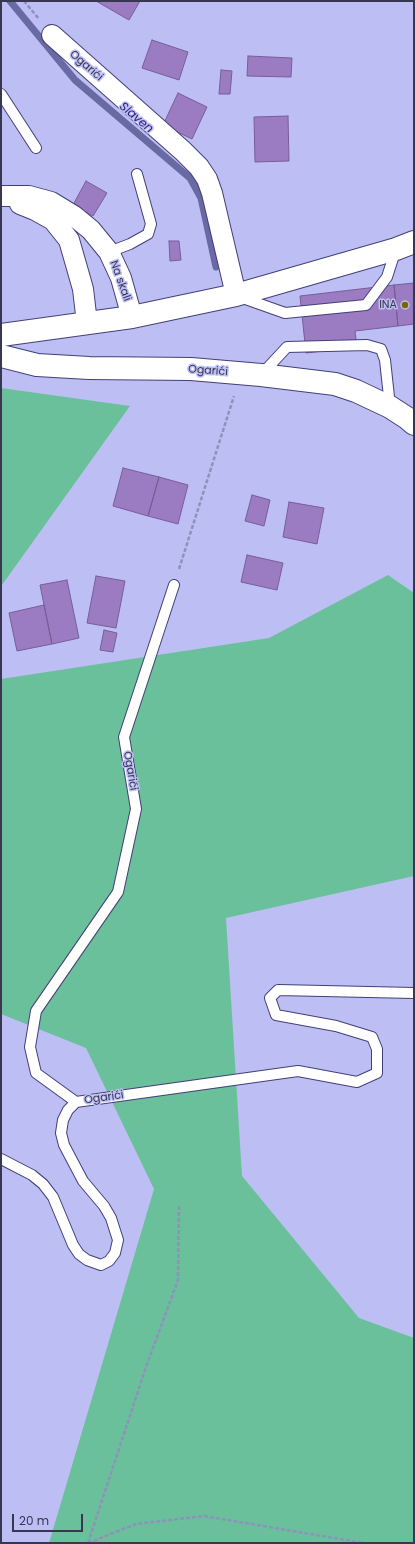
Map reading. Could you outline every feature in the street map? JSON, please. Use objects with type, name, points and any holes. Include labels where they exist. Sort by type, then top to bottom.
[{"type":"main road","points":[[1,335],[132,317],[236,295],[405,245]]},
{"type":"main road","name":"Ogarići","points":[[1,356],[37,365],[89,368],[191,369],[251,374],[335,384],[356,390],[406,415]]},
{"type":"street","name":"Ogarići","points":[[52,35],[183,151],[199,167],[207,179],[212,193],[236,295]]},
{"type":"street","name":"Na skali","points":[[1,197],[29,196],[51,202],[74,216],[91,230],[109,252],[121,278],[132,317]]},
{"type":"street","name":"Na skali","points":[[1,197],[35,210],[53,220],[69,240],[84,289],[86,323]]},
{"type":"lane","points":[[1,94],[36,148]]},
{"type":"lane","points":[[109,252],[130,244],[148,234],[151,224],[137,174]]},
{"type":"lane","points":[[236,295],[264,307],[285,313],[366,305],[387,277],[405,245]]},
{"type":"lane","points":[[251,374],[287,347],[368,345],[381,349],[406,415]]},
{"type":"lane","name":"Ogarići","points":[[174,584],[124,737],[136,809],[118,892],[36,1011],[30,1047],[36,1073],[76,1102],[298,1071],[357,1082],[377,1073],[377,1049],[372,1037],[336,1026],[276,1015],[270,998],[278,990],[414,994]]},
{"type":"lane","points":[[1,1159],[32,1175],[44,1184],[53,1197],[73,1245],[79,1254],[87,1260],[101,1265],[109,1261],[115,1253],[118,1240],[111,1218],[104,1206],[83,1180],[64,1145],[61,1133],[63,1120],[68,1110],[76,1102]]},
{"type":"path","points":[[174,584],[251,374]]},
{"type":"path","points":[[88,1543],[146,1367],[178,1280],[179,1204]]},
{"type":"path","points":[[88,1543],[136,1524],[204,1516],[364,1543]]},
{"type":"green space","points":[[1,388],[130,406],[2,585],[1,589]]},
{"type":"green space","points":[[388,575],[414,593],[414,876],[226,918],[242,1176],[359,1318],[414,1338],[414,1543],[49,1543],[154,1189],[86,1048],[1,1014],[1,679],[269,638]]},
{"type":"building","points":[[96,1],[140,1],[129,20]]},
{"type":"building","points":[[152,40],[188,52],[179,80],[142,68]]},
{"type":"building","points":[[248,56],[292,58],[291,77],[247,76]]},
{"type":"building","points":[[221,70],[232,71],[230,94],[219,94]]},
{"type":"building","points":[[178,93],[207,107],[192,139],[163,125]]},
{"type":"building","points":[[288,116],[289,161],[255,162],[254,117]]},
{"type":"building","points":[[86,181],[107,193],[93,216],[73,205]]},
{"type":"building","points":[[169,241],[179,241],[181,260],[170,261]]},
{"type":"building","name":"INA","points":[[414,283],[414,324],[398,326],[394,285]]},
{"type":"building","points":[[394,285],[398,326],[355,331],[357,347],[306,353],[300,296]]},
{"type":"building","points":[[123,468],[159,477],[148,516],[113,506]]},
{"type":"building","points":[[159,477],[188,485],[178,524],[148,516]]},
{"type":"building","points":[[252,495],[270,500],[264,526],[245,521]]},
{"type":"building","points":[[289,502],[324,508],[317,544],[283,537]]},
{"type":"building","points":[[247,555],[283,563],[277,590],[241,582]]},
{"type":"building","points":[[96,576],[125,581],[116,628],[87,623]]},
{"type":"building","points":[[67,580],[79,638],[52,644],[40,585]]},
{"type":"building","points":[[44,605],[52,644],[17,651],[9,613]]},
{"type":"building","points":[[104,630],[117,633],[113,652],[100,650]]},
{"type":"waterway","name":"Slaven","points":[[10,1],[75,80],[190,178],[201,198],[216,267]]},
{"type":"place","name":"INA","points":[[405,305]]}]
